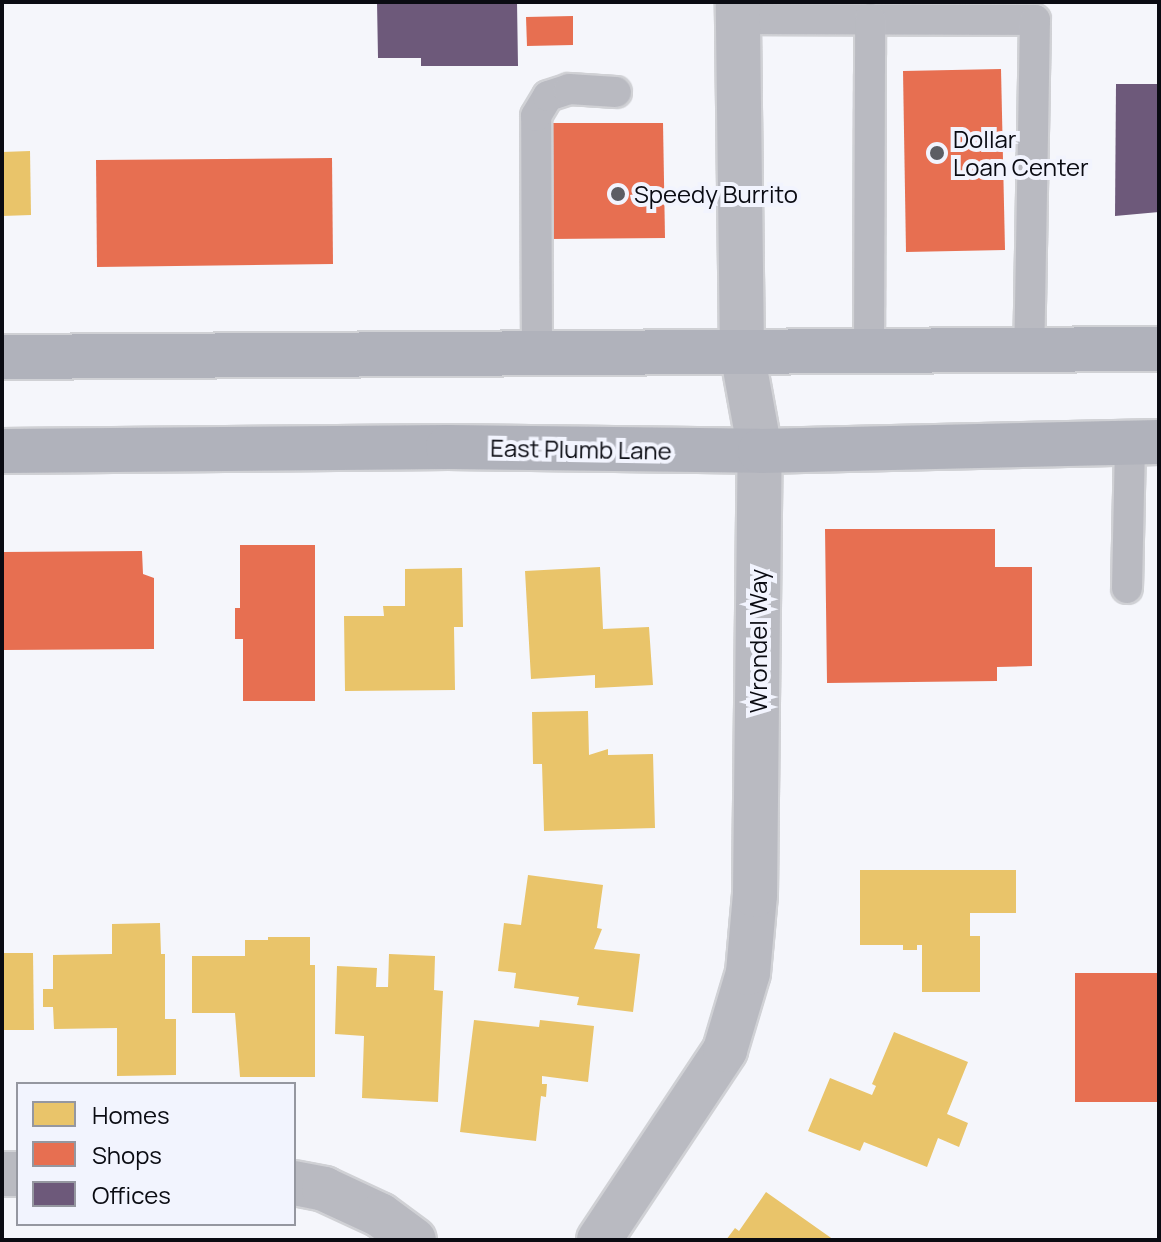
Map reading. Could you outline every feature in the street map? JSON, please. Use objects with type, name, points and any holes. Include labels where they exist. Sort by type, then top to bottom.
[{"type":"main road","points":[[2,357],[1159,349]]},
{"type":"main road","name":"East Plumb Lane","points":[[2,451],[448,447],[760,451],[1144,442]]},
{"type":"street","name":"Wrondel Way","points":[[599,1240],[725,1050],[748,973],[755,895],[760,451],[742,352],[737,10]]},
{"type":"street","points":[[296,1183],[324,1189],[380,1215],[414,1240]]},
{"type":"lane","points":[[737,10],[870,19],[1035,20],[1029,350]]},
{"type":"lane","points":[[869,352],[870,19]]},
{"type":"lane","points":[[537,354],[536,116],[548,96],[569,89],[616,92]]},
{"type":"lane","points":[[1127,588],[1144,442]]},
{"type":"building: Homes","points":[[30,151],[31,215],[2,216],[2,152]]},
{"type":"building: Homes","points":[[600,567],[603,629],[649,627],[653,685],[595,688],[595,675],[531,679],[525,571]]},
{"type":"building: Homes","points":[[462,568],[463,627],[454,627],[455,690],[345,691],[344,616],[384,616],[383,606],[405,606],[405,569]]},
{"type":"building: Homes","points":[[588,711],[589,755],[608,749],[608,755],[653,754],[655,828],[544,831],[542,764],[533,764],[532,712]]},
{"type":"building: Homes","points":[[860,870],[1016,870],[1016,913],[970,913],[970,936],[980,936],[980,992],[922,992],[922,945],[917,945],[917,950],[903,950],[903,945],[860,945]]},
{"type":"building: Homes","points":[[528,875],[603,885],[597,928],[602,929],[594,949],[640,954],[633,1012],[577,1005],[579,997],[514,988],[516,973],[498,971],[504,923],[521,925]]},
{"type":"building: Homes","points":[[160,923],[161,954],[165,954],[165,1019],[176,1019],[176,1075],[117,1076],[117,1028],[54,1029],[53,1007],[43,1007],[43,989],[53,989],[53,955],[112,954],[112,924]]},
{"type":"building: Homes","points":[[268,937],[310,937],[310,965],[315,965],[315,1077],[240,1077],[235,1013],[192,1013],[192,956],[245,956],[245,940],[268,940]]},
{"type":"building: Homes","points":[[2,953],[33,953],[34,1030],[2,1030]]},
{"type":"building: Homes","points":[[389,954],[435,956],[434,990],[443,991],[438,1102],[362,1098],[364,1036],[335,1034],[337,966],[377,968],[376,987],[388,987]]},
{"type":"building: Homes","points":[[474,1020],[539,1027],[540,1020],[594,1026],[588,1082],[542,1076],[542,1084],[547,1084],[546,1097],[541,1096],[536,1141],[460,1132]]},
{"type":"building: Homes","points":[[894,1032],[968,1062],[947,1114],[968,1123],[959,1147],[938,1138],[927,1167],[864,1142],[860,1151],[808,1131],[830,1078],[872,1095],[876,1086],[872,1084]]},
{"type":"building: Homes","points":[[766,1192],[834,1240],[726,1240],[735,1228],[739,1231]]},
{"type":"building: Shops","points":[[573,16],[573,45],[527,46],[526,17]]},
{"type":"building: Shops","points":[[1001,69],[1005,250],[906,252],[903,71]]},
{"type":"building: Shops","points":[[548,123],[663,123],[665,238],[550,239]]},
{"type":"building: Shops","points":[[332,158],[333,264],[97,267],[96,160]]},
{"type":"building: Shops","points":[[825,529],[995,529],[995,567],[1032,567],[1032,666],[997,667],[997,681],[827,683]]},
{"type":"building: Shops","points":[[240,545],[315,545],[315,701],[243,701],[243,639],[235,639],[235,608],[240,608]]},
{"type":"building: Shops","points":[[142,551],[143,574],[154,578],[154,649],[2,650],[2,552]]},
{"type":"building: Shops","points":[[1075,973],[1159,973],[1159,1102],[1075,1102]]},
{"type":"building: Offices","points":[[377,2],[517,2],[518,66],[421,66],[421,58],[378,58]]},
{"type":"building: Offices","points":[[1116,84],[1159,84],[1159,212],[1115,216]]},
{"type":"place","name":"Dollar Loan Center","points":[[937,153]]},
{"type":"place","name":"Speedy Burrito","points":[[618,194]]}]
